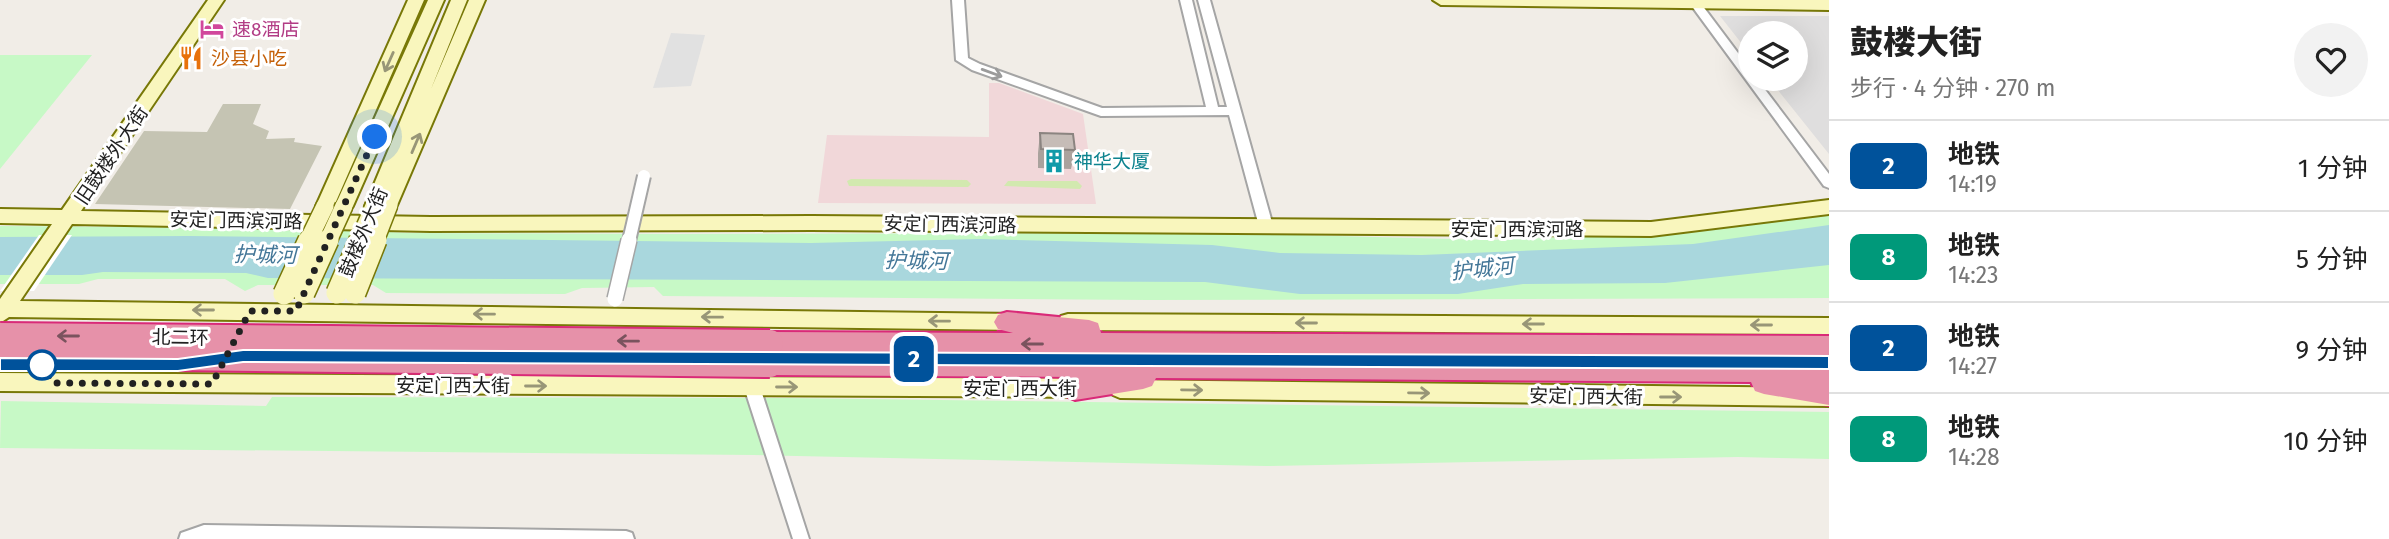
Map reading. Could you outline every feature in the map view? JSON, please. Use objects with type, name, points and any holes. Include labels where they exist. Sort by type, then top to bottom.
[{"type":"highway","points":[[1007,321],[1226,356]]},
{"type":"highway","name":"北二环","points":[[0,336],[1226,356],[1681,370],[1829,371]]},
{"type":"highway","name":"北二环","points":[[0,355],[770,364],[1829,347]]},
{"type":"highway","points":[[1074,388],[1226,356]]},
{"type":"highway","points":[[1681,370],[1829,395]]},
{"type":"street","name":"旧鼓楼外大街","points":[[1,311],[216,0]]},
{"type":"street","points":[[261,384],[290,302],[335,206],[416,0]]},
{"type":"street","name":"鼓楼外大街","points":[[335,206],[436,0]]},
{"type":"street","name":"鼓楼外大街","points":[[305,384],[381,205],[458,0]]},
{"type":"street","name":"鼓楼外大街","points":[[381,205],[477,0]]},
{"type":"street","points":[[958,0],[962,60],[976,67],[1101,112],[1233,111]]},
{"type":"street","points":[[1186,0],[1213,110]]},
{"type":"street","points":[[1204,0],[1266,226]]},
{"type":"street","points":[[1441,0],[1790,2],[1829,5]]},
{"type":"street","points":[[1695,3],[1738,61]]},
{"type":"street","points":[[1761,91],[1829,183]]},
{"type":"street","points":[[614,307],[644,176]]},
{"type":"street","name":"安定门西滨河路","points":[[0,216],[431,224],[824,223],[1651,229],[1829,208]]},
{"type":"street","points":[[240,384],[290,302]]},
{"type":"street","points":[[1,311],[250,311],[290,302],[342,302],[383,312],[614,307],[1007,321],[1829,326]]},
{"type":"street","points":[[212,384],[250,311]]},
{"type":"street","points":[[353,385],[383,312]]},
{"type":"street","name":"安定门西大街","points":[[0,383],[1829,395]]},
{"type":"street","points":[[752,387],[801,539]]},
{"type":"street","points":[[187,539],[204,533],[626,539]]},
{"type":"shaded area","points":[[1720,16],[1829,16],[1829,154],[1779,91],[1808,91],[1808,21],[1738,21],[1738,39]]},
{"type":"shaded area","points":[[671,33],[705,35],[691,86],[653,88]]},
{"type":"shaded area","points":[[989,83],[999,83],[1083,114],[1096,204],[818,203],[827,135],[989,137]]},
{"type":"shaded area","points":[[223,104],[261,104],[253,124],[269,131],[266,139],[295,138],[294,142],[322,146],[290,209],[95,204],[144,131],[207,132]]},
{"type":"green space","points":[[0,55],[92,55],[0,169]]},
{"type":"green space","points":[[967,180],[971,184],[968,187],[849,186],[847,181]]},
{"type":"green space","points":[[1008,181],[1077,181],[1082,186],[1080,189],[1004,186]]},
{"type":"green space","points":[[1829,215],[1829,298],[1148,300],[663,296],[654,287],[582,288],[565,294],[386,293],[373,285],[258,285],[245,291],[225,279],[98,279],[79,284],[0,284],[0,226],[293,228],[411,233],[1217,233],[1490,240],[1688,232]]},
{"type":"green space","points":[[272,397],[786,398],[1829,412],[1829,459],[1738,457],[1266,466],[754,455],[0,448],[1,401],[266,406]]},
{"type":"water","name":"护城河","points":[[1829,225],[1829,265],[1665,283],[1523,284],[1458,294],[1300,294],[1205,282],[268,278],[246,273],[103,272],[82,275],[0,275],[0,237],[189,236],[811,243],[979,239],[1212,245],[1280,253],[1422,255],[1693,244]]},
{"type":"pier","points":[[39,235],[72,235],[34,291],[0,291]]},
{"type":"building","points":[[1040,133],[1073,134],[1075,150],[1041,149]]},
{"type":"metro line","name":"2","points":[[0,365],[178,365],[243,356],[1829,363]]},
{"type":"place","name":"速8酒店","points":[[212,29]]},
{"type":"place","name":"沙县小吃","points":[[191,58]]},
{"type":"place","name":"神华大厦","points":[[1054,161]]},
{"type":"route","points":[[42,365],[53,383],[212,384],[250,311],[296,311],[375,137]]}]
